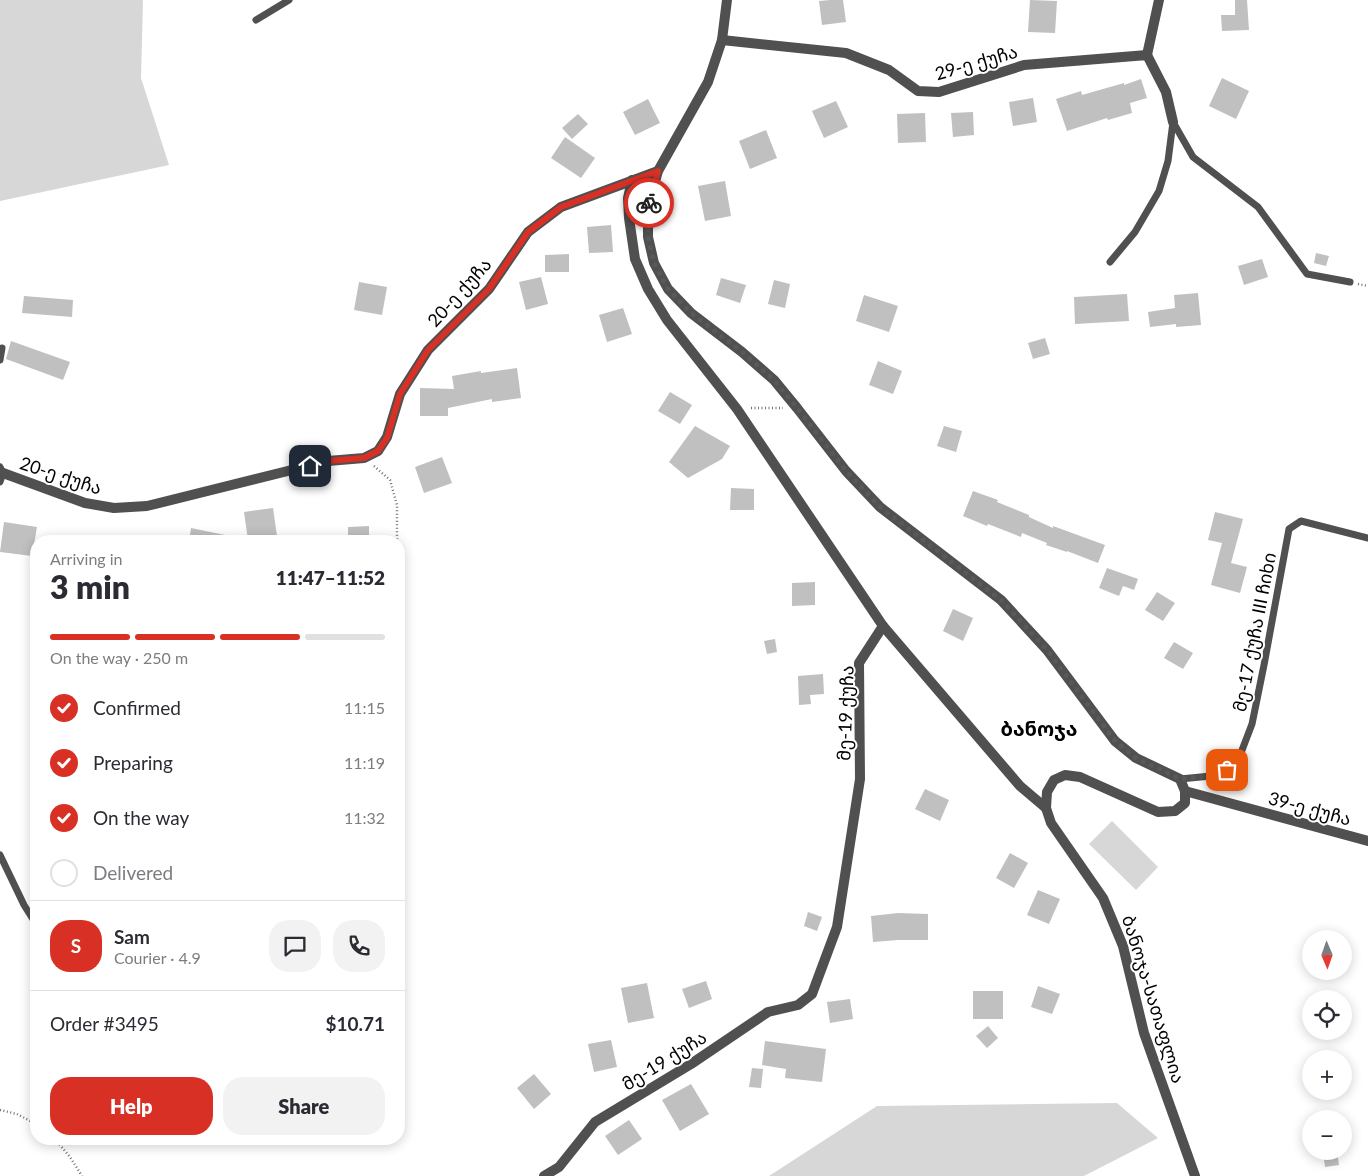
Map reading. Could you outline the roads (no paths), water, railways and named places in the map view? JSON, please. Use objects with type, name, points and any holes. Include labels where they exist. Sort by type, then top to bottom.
[{"type":"street","points":[[727,0],[722,40],[708,82],[658,171],[648,207],[648,237],[654,263],[668,289],[691,313],[742,352],[774,380],[846,471],[880,507],[1001,600],[1047,650],[1115,741],[1136,758],[1180,779],[1185,791],[1185,802],[1175,811],[1158,812],[1080,777],[1066,776],[1054,780],[1047,792],[1046,808]]},
{"type":"street","points":[[1159,0],[1147,55],[1166,92],[1173,122]]},
{"type":"street","name":"29-ე ქუჩა","points":[[722,40],[846,53],[889,70],[918,91],[939,92],[1024,64],[1147,55]]},
{"type":"street","name":"20-ე ქუჩა","points":[[1,474],[85,503],[114,508],[147,506],[328,461],[364,458],[378,451],[387,438],[400,394],[428,350],[489,289],[528,232],[561,207],[658,171]]},
{"type":"street","points":[[632,180],[628,198],[635,259],[648,289],[667,320],[736,408],[883,626],[1020,786],[1046,808]]},
{"type":"street","name":"მე-19 ქუჩა","points":[[544,1176],[559,1167],[595,1122],[691,1064],[768,1012],[798,1005],[812,994],[838,927],[860,780],[859,663],[883,626]]},
{"type":"street","name":"39-ე ქუჩა","points":[[1185,791],[1368,841]]},
{"type":"street","name":"ბანოჯა-სათაფლია","points":[[1046,808],[1051,823],[1103,898],[1123,946],[1144,1033],[1195,1176]]},
{"type":"lane","points":[[256,20],[289,0]]},
{"type":"lane","points":[[1110,262],[1135,232],[1159,191],[1168,161],[1173,122]]},
{"type":"lane","points":[[1173,122],[1193,157],[1258,207],[1307,274],[1350,282]]},
{"type":"lane","points":[[0,360],[2,348]]},
{"type":"lane","name":"მე-17 ქუჩა III ჩიხი","points":[[1180,779],[1211,776],[1227,770],[1239,758],[1252,724],[1288,528],[1301,520],[1368,538]]},
{"type":"lane","points":[[0,855],[30,914]]},
{"type":"district","name":"ბანოჯა","points":[[1039,728]]}]
